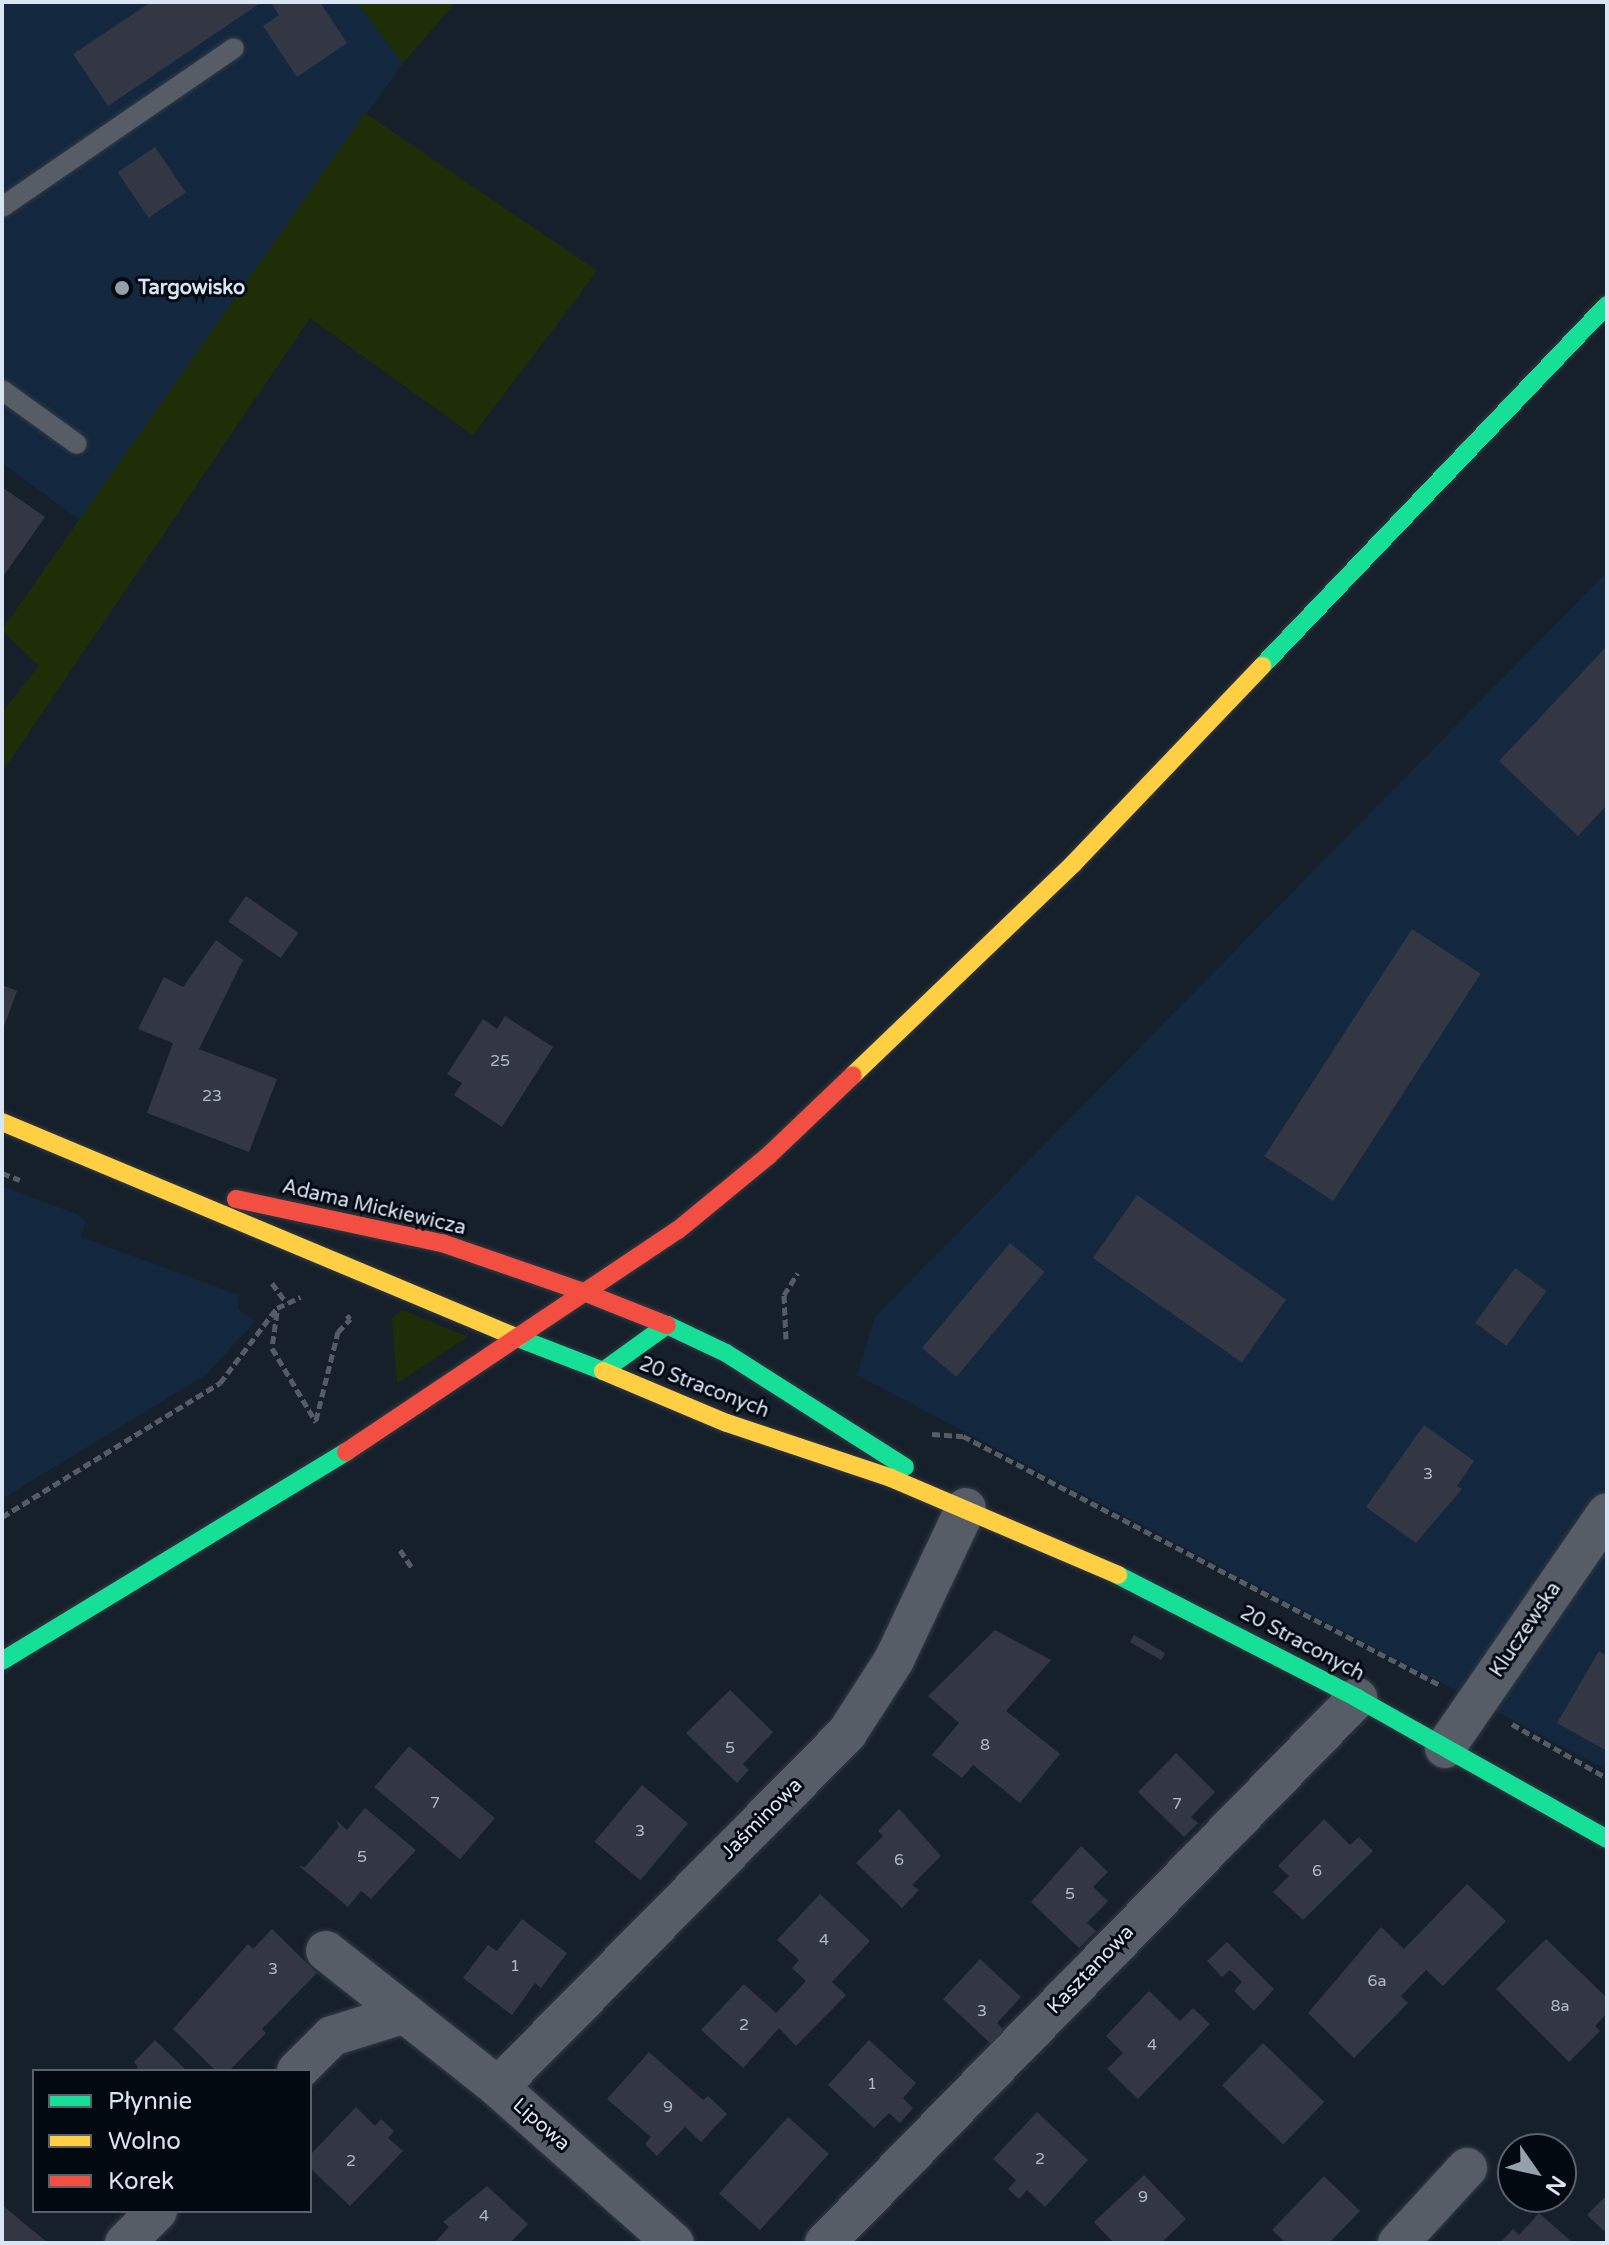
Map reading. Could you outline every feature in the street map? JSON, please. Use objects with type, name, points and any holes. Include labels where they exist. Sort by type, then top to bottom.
[{"type":"main road","points":[[2,1661],[352,1448],[678,1230],[840,1090],[1073,864],[1607,305]]},
{"type":"main road","name":"Adama Mickiewicza","points":[[2,1122],[147,1180],[518,1338]]},
{"type":"main road","name":"Adama Mickiewicza","points":[[147,1180],[442,1243],[586,1293]]},
{"type":"main road","name":"20 Straconych","points":[[586,1293],[667,1325],[757,1372],[966,1508]]},
{"type":"main road","points":[[603,1371],[667,1325]]},
{"type":"main road","name":"20 Straconych","points":[[518,1338],[727,1423],[966,1508],[1118,1575],[1357,1698],[1607,1839]]},
{"type":"street","name":"Jaśminowa","points":[[498,2087],[847,1733],[894,1660],[966,1508]]},
{"type":"street","name":"Kluczewska","points":[[1445,1748],[1607,1513]]},
{"type":"street","name":"Kasztanowa","points":[[825,2243],[1357,1698]]},
{"type":"street","name":"Lipowa","points":[[326,1951],[498,2087],[674,2243]]},
{"type":"street","points":[[299,2069],[332,2036],[402,2014]]},
{"type":"street","points":[[1398,2243],[1467,2168]]},
{"type":"street","points":[[125,2243],[155,2213]]},
{"type":"lane","points":[[2,207],[234,48]]},
{"type":"lane","points":[[2,390],[77,444]]},
{"type":"path","points":[[791,1353],[782,1326],[784,1295],[798,1273]]},
{"type":"path","points":[[2,1517],[220,1383],[277,1308],[295,1296],[311,1300]]},
{"type":"path","points":[[277,1308],[272,1348],[322,1432]]},
{"type":"path","points":[[316,1422],[338,1332],[350,1319],[341,1308]]},
{"type":"path","points":[[917,1433],[963,1436],[1476,1703],[1607,1778]]},
{"type":"path","points":[[400,1550],[412,1568]]},
{"type":"shaded area","name":"Targowisko","points":[[2,2],[357,2],[403,63],[81,521],[2,463]]},
{"type":"shaded area","points":[[1607,572],[1607,1770],[857,1375],[875,1317]]},
{"type":"shaded area","points":[[2,1186],[77,1214],[86,1221],[81,1237],[239,1295],[238,1309],[255,1321],[207,1374],[2,1499]]},
{"type":"green space","points":[[357,2],[456,2],[403,63]]},
{"type":"green space","points":[[365,113],[597,271],[473,435],[310,318],[2,772],[2,713],[39,666],[2,630]]},
{"type":"green space","points":[[402,1310],[468,1337],[397,1383],[392,1319]]},
{"type":"building","points":[[151,2],[262,2],[108,106],[73,54]]},
{"type":"building","points":[[270,2],[320,2],[347,43],[297,77],[263,26],[279,15]]},
{"type":"building","points":[[155,147],[186,193],[148,218],[118,172]]},
{"type":"building","points":[[2,487],[45,517],[2,578]]},
{"type":"building","points":[[1607,646],[1607,805],[1578,836],[1499,761]]},
{"type":"building","points":[[246,896],[298,933],[281,958],[228,921]]},
{"type":"building","points":[[1412,929],[1481,974],[1333,1201],[1264,1156]]},
{"type":"building","points":[[216,940],[243,960],[199,1049],[277,1079],[249,1152],[147,1113],[173,1043],[138,1029],[164,977],[183,987]]},
{"type":"building","points":[[2,985],[17,991],[2,1032]]},
{"type":"building","points":[[505,1016],[553,1047],[502,1127],[454,1095],[462,1083],[447,1074],[483,1019],[497,1029]]},
{"type":"building","points":[[1137,1195],[1286,1299],[1242,1362],[1093,1258]]},
{"type":"building","points":[[1010,1243],[1044,1272],[956,1377],[922,1348]]},
{"type":"building","points":[[1515,1268],[1547,1291],[1507,1346],[1475,1323]]},
{"type":"building","points":[[1424,1425],[1474,1461],[1457,1486],[1462,1489],[1416,1543],[1366,1507]]},
{"type":"building","points":[[995,1630],[1051,1660],[1006,1711],[1060,1754],[1020,1803],[973,1765],[962,1778],[932,1755],[959,1723],[928,1696]]},
{"type":"building","points":[[1134,1635],[1165,1653],[1161,1660],[1130,1642]]},
{"type":"building","points":[[1599,1651],[1607,1656],[1607,1751],[1557,1723]]},
{"type":"building","points":[[730,1690],[773,1732],[743,1764],[749,1770],[737,1783],[686,1733]]},
{"type":"building","points":[[409,1746],[495,1818],[460,1859],[374,1787]]},
{"type":"building","points":[[1176,1753],[1215,1792],[1191,1817],[1198,1823],[1184,1837],[1138,1792]]},
{"type":"building","points":[[642,1785],[688,1824],[640,1880],[594,1842]]},
{"type":"building","points":[[365,1808],[416,1850],[371,1899],[361,1891],[348,1907],[299,1866],[305,1867],[339,1827],[336,1820],[347,1830]]},
{"type":"building","points":[[899,1809],[941,1856],[912,1885],[919,1890],[902,1908],[856,1863],[883,1836],[878,1831]]},
{"type":"building","points":[[1324,1819],[1350,1845],[1359,1837],[1373,1851],[1303,1920],[1273,1892],[1289,1876],[1278,1866]]},
{"type":"building","points":[[1081,1846],[1108,1872],[1093,1887],[1108,1901],[1087,1923],[1096,1931],[1079,1948],[1031,1902]]},
{"type":"building","points":[[1467,1884],[1506,1921],[1443,1986],[1426,1970],[1401,1996],[1408,2003],[1354,2058],[1308,2013],[1381,1927],[1404,1949]]},
{"type":"building","points":[[820,1894],[870,1941],[832,1982],[846,1995],[796,2046],[779,2028],[743,2068],[701,2030],[744,1984],[776,2013],[806,1981],[792,1968],[799,1960],[777,1940]]},
{"type":"building","points":[[522,1919],[567,1953],[541,1988],[535,1983],[512,2015],[463,1978],[488,1945],[497,1951]]},
{"type":"building","points":[[272,1929],[317,1973],[262,2029],[266,2033],[231,2069],[214,2069],[173,2029],[248,1944],[253,1949]]},
{"type":"building","points":[[1546,1939],[1607,1998],[1607,2013],[1595,2026],[1600,2031],[1569,2062],[1496,1989]]},
{"type":"building","points":[[1227,1942],[1274,1989],[1254,2011],[1234,1991],[1242,1982],[1230,1970],[1222,1977],[1207,1961]]},
{"type":"building","points":[[980,1959],[1021,1997],[997,2023],[1004,2030],[991,2044],[943,1999]]},
{"type":"building","points":[[1149,1991],[1180,2021],[1193,2008],[1210,2024],[1138,2099],[1107,2069],[1123,2053],[1106,2036]]},
{"type":"building","points":[[155,2040],[185,2069],[136,2069],[138,2067],[134,2062]]},
{"type":"building","points":[[869,2040],[916,2083],[903,2098],[913,2108],[900,2123],[889,2113],[874,2128],[828,2085]]},
{"type":"building","points":[[1263,2043],[1324,2102],[1283,2144],[1222,2085]]},
{"type":"building","points":[[649,2052],[703,2100],[708,2096],[727,2114],[701,2142],[685,2127],[657,2156],[645,2144],[651,2137],[607,2099]]},
{"type":"building","points":[[356,2107],[375,2126],[381,2119],[394,2131],[388,2138],[403,2151],[350,2206],[312,2170],[312,2153]]},
{"type":"building","points":[[1037,2112],[1088,2160],[1045,2207],[1027,2190],[1019,2199],[1008,2189],[1016,2180],[993,2159]]},
{"type":"building","points":[[788,2117],[829,2154],[760,2230],[719,2194]]},
{"type":"building","points":[[1144,2175],[1186,2219],[1161,2243],[1114,2243],[1094,2222]]},
{"type":"building","points":[[1324,2176],[1360,2211],[1329,2243],[1286,2243],[1272,2230]]},
{"type":"building","points":[[487,2186],[528,2224],[510,2243],[434,2243],[449,2227],[443,2222]]},
{"type":"building","points":[[1607,2195],[1607,2227],[1604,2231],[1587,2215]]},
{"type":"building","points":[[2,2205],[48,2243],[2,2243]]},
{"type":"building","points":[[1539,2213],[1573,2243],[1500,2243],[1513,2229],[1519,2235]]},
{"type":"traffic: fast","points":[[1262,666],[1607,305]]},
{"type":"traffic: fast","points":[[667,1325],[726,1353],[905,1467]]},
{"type":"traffic: fast","points":[[518,1338],[603,1371],[667,1325]]},
{"type":"traffic: fast","points":[[2,1661],[346,1452]]},
{"type":"traffic: fast","points":[[1118,1575],[1357,1698],[1607,1839]]},
{"type":"traffic: slow","points":[[853,1075],[1073,864],[1262,666]]},
{"type":"traffic: slow","points":[[2,1122],[518,1338]]},
{"type":"traffic: slow","points":[[603,1371],[727,1423],[891,1478],[1118,1575]]},
{"type":"traffic: jam","points":[[346,1452],[678,1230],[768,1156],[853,1075]]},
{"type":"traffic: jam","points":[[236,1199],[442,1243],[586,1293]]},
{"type":"traffic: jam","points":[[586,1293],[667,1325]]},
{"type":"place","name":"Targowisko","points":[[122,288]]}]
